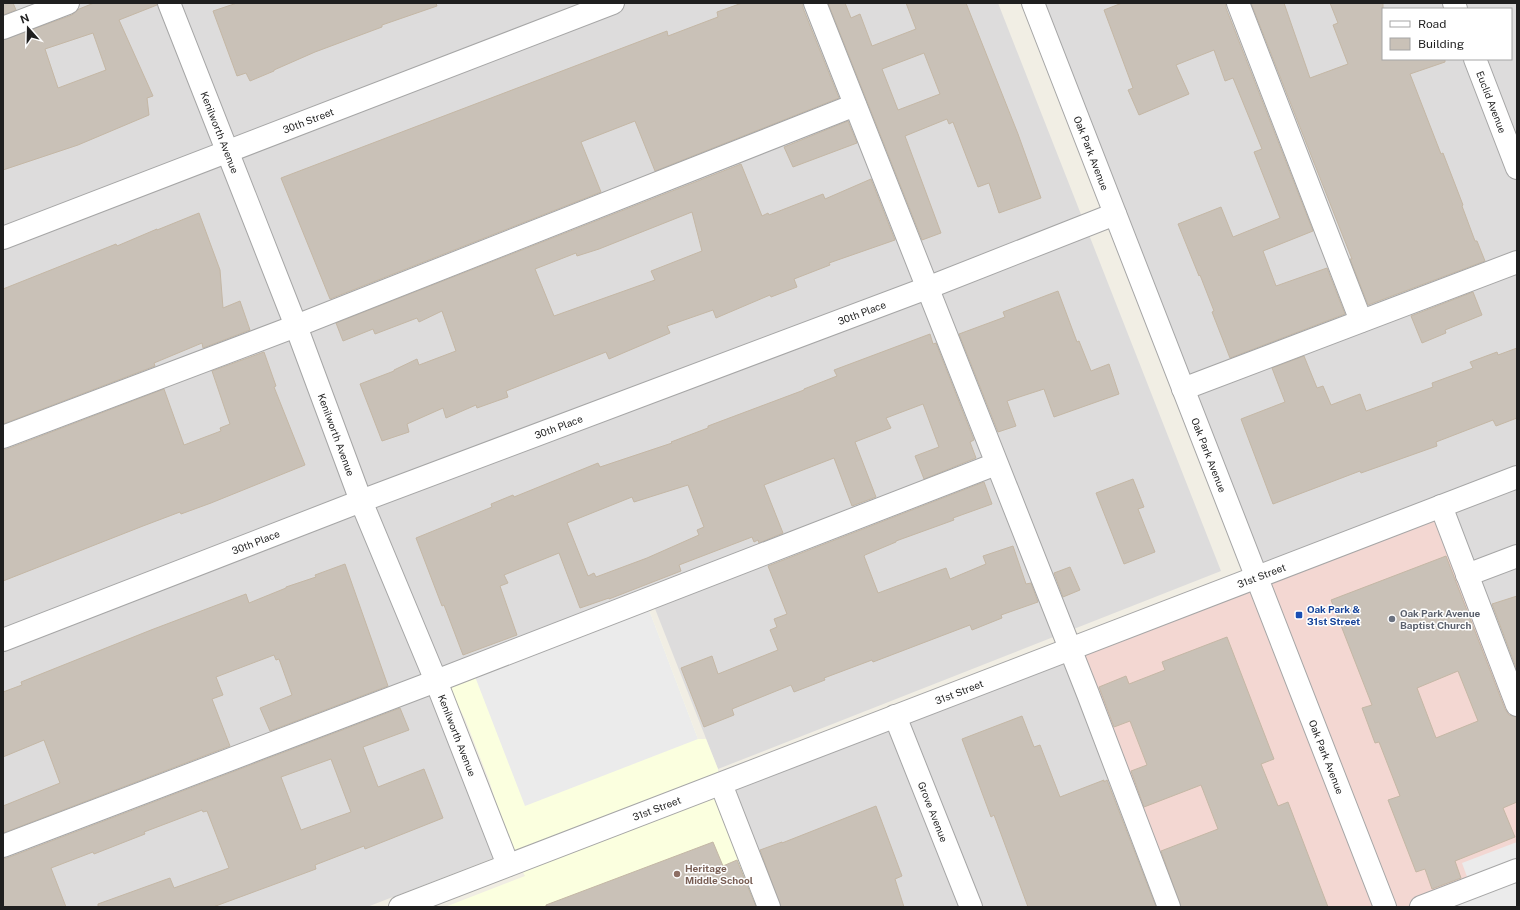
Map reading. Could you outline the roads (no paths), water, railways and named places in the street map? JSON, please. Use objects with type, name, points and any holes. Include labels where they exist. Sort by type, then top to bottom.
[{"type":"street","points":[[3,28],[68,3]]},
{"type":"street","name":"Kenilworth Avenue","points":[[169,3],[296,326],[361,501],[436,681],[508,865]]},
{"type":"street","name":"30th Street","points":[[3,238],[613,3]]},
{"type":"street","points":[[815,3],[1088,694],[1169,907]]},
{"type":"street","name":"Oak Park Avenue","points":[[1033,3],[1385,907]]},
{"type":"street","points":[[1238,3],[1362,321]]},
{"type":"street","name":"Euclid Avenue","points":[[1475,60],[1517,168]]},
{"type":"street","points":[[3,437],[296,326],[855,105]]},
{"type":"street","name":"30th Place","points":[[3,640],[361,501],[927,288],[1115,214]]},
{"type":"street","points":[[1183,389],[1517,262]]},
{"type":"street","points":[[3,846],[436,681],[996,464]]},
{"type":"street","name":"31st Street","points":[[400,907],[1517,477]]},
{"type":"street","points":[[1441,506],[1517,705]]},
{"type":"street","points":[[1467,576],[1517,556]]},
{"type":"street","name":"Grove Avenue","points":[[895,716],[971,907]]},
{"type":"street","points":[[721,784],[769,907]]},
{"type":"street","points":[[1421,907],[1517,870]]},
{"type":"place","name":"Oak Park & 31st Street","points":[[1299,615]]},
{"type":"place","name":"Oak Park Avenue Baptist Church","points":[[1392,619]]},
{"type":"place","name":"Heritage Middle School","points":[[677,874]]}]
